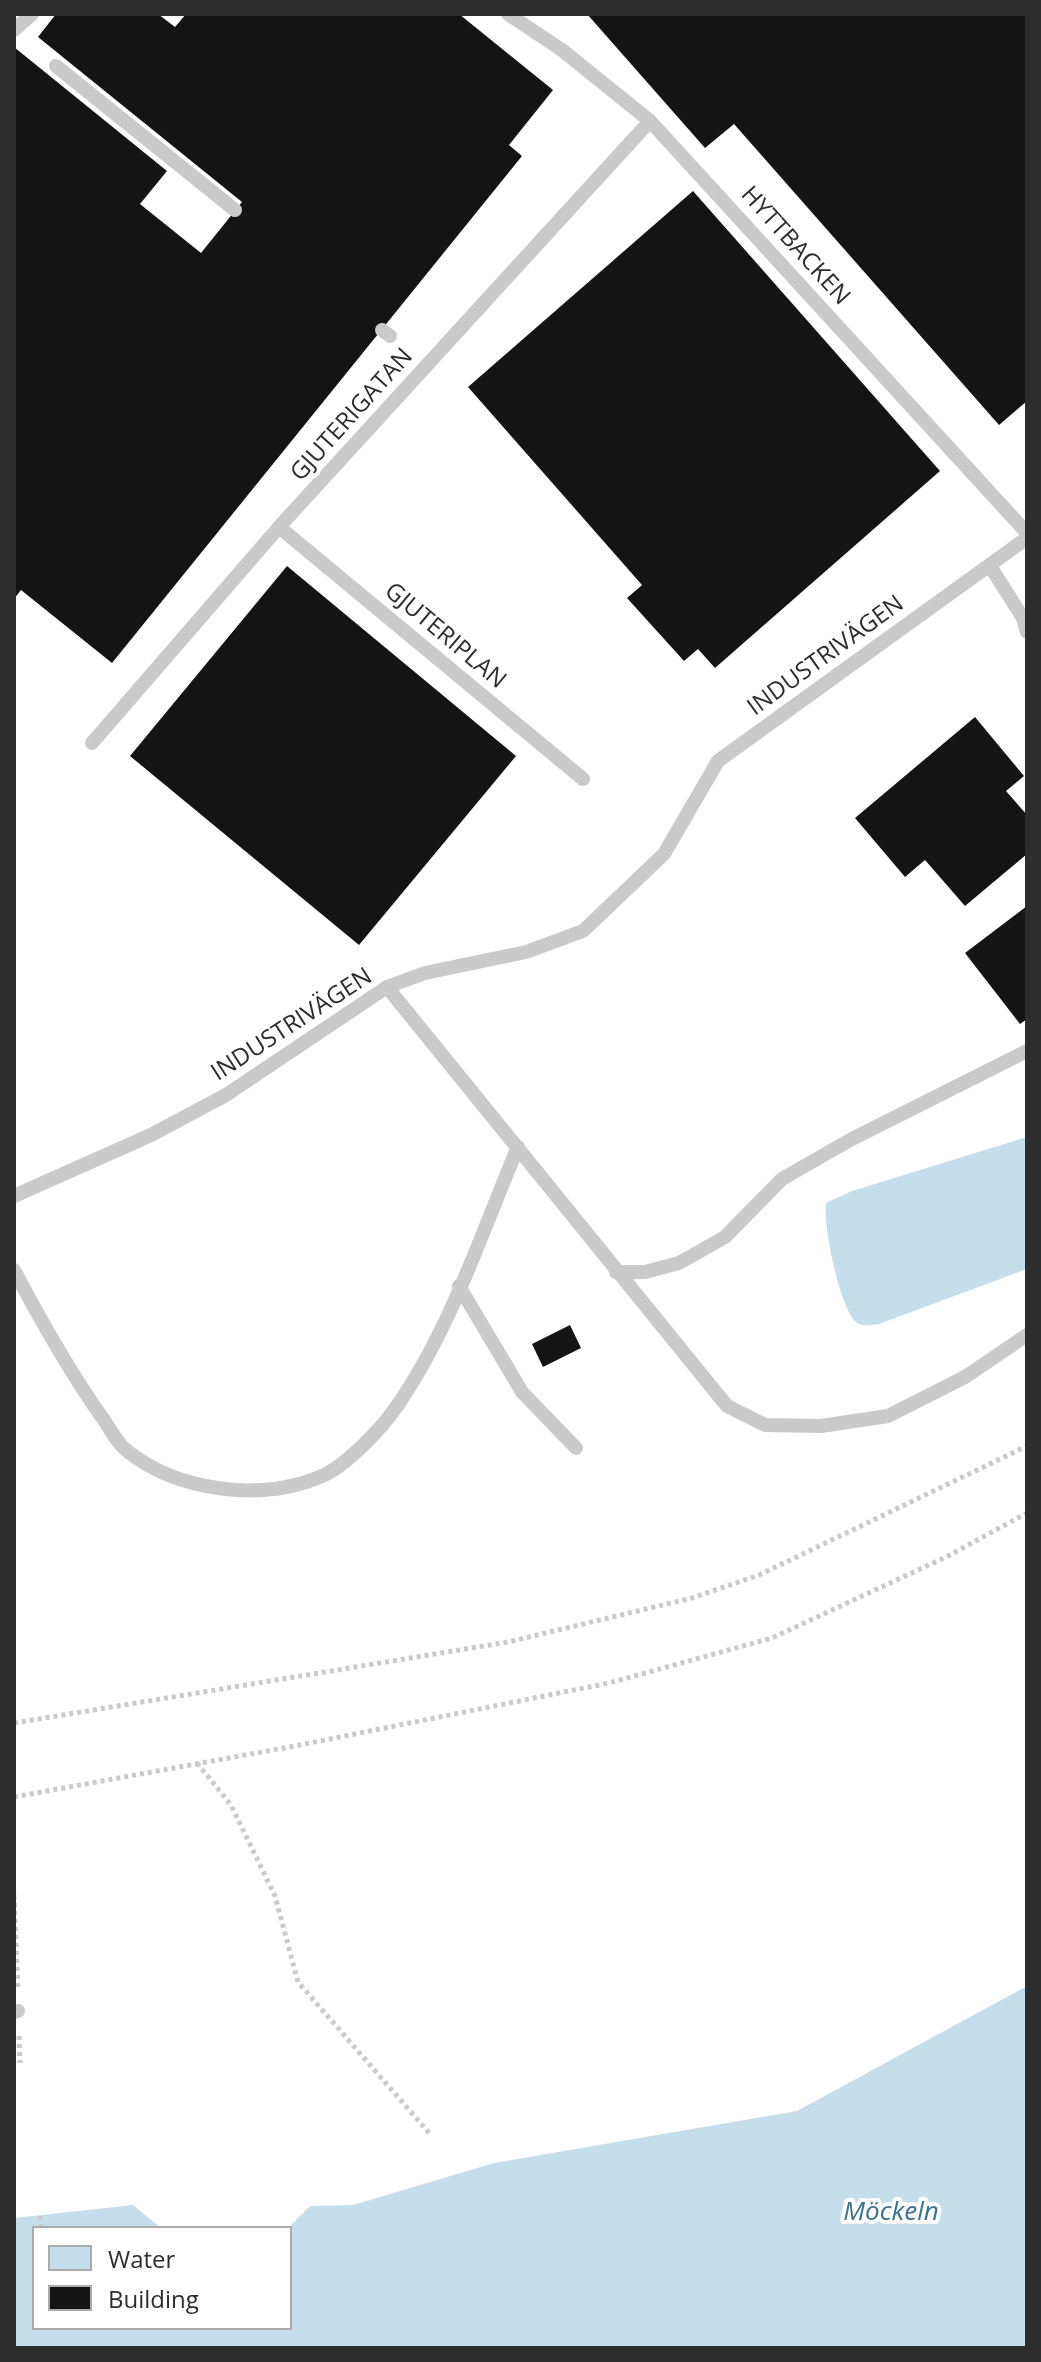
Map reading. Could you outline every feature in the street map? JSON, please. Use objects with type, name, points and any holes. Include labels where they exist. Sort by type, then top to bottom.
[{"type":"lane","points":[[14,30],[32,14]]},
{"type":"lane","name":"HYTTBACKEN","points":[[508,14],[562,50],[650,121],[1027,536]]},
{"type":"lane","points":[[56,66],[235,210]]},
{"type":"lane","name":"GJUTERIGATAN","points":[[92,743],[279,527],[650,121]]},
{"type":"lane","name":"GJUTERIPLAN","points":[[279,527],[583,779]]},
{"type":"lane","name":"INDUSTRIVÄGEN","points":[[14,1196],[151,1135],[226,1095],[387,987],[425,973],[526,952],[583,931],[664,854],[718,761],[990,566],[1027,536]]},
{"type":"lane","points":[[990,566],[1023,618],[1027,632]]},
{"type":"lane","points":[[387,987],[727,1406],[765,1425],[821,1426],[888,1416],[965,1377],[1027,1335]]},
{"type":"lane","points":[[616,1272],[645,1272],[679,1263],[725,1237],[782,1179],[850,1140],[1027,1051]]},
{"type":"lane","points":[[14,1270],[59,1355],[125,1449],[178,1480],[226,1489],[274,1489],[324,1476],[365,1442],[396,1408],[435,1344],[518,1147]]},
{"type":"lane","points":[[459,1286],[522,1392],[576,1448]]},
{"type":"path","points":[[14,1723],[508,1642],[617,1619],[759,1575],[1027,1446]]},
{"type":"path","points":[[14,1797],[609,1683],[772,1638],[948,1556],[1027,1513]]},
{"type":"path","points":[[197,1763],[231,1805],[275,1896],[298,1982],[352,2048],[430,2134]]},
{"type":"path","points":[[14,1895],[20,2063]]},
{"type":"path","points":[[40,2216],[41,2226]]},
{"type":"water","points":[[1027,1137],[1027,1269],[879,1324],[857,1323],[843,1298],[833,1264],[826,1203],[852,1191]]},
{"type":"water","name":"Möckeln","points":[[1027,1986],[1027,2348],[14,2348],[14,2218],[133,2205],[159,2226],[32,2226],[32,2330],[292,2330],[290,2226],[310,2206],[353,2205],[494,2163],[797,2111]]},
{"type":"building","points":[[56,14],[158,14],[175,27],[186,14],[459,14],[553,90],[509,145],[522,156],[112,663],[21,590],[14,599],[14,47],[167,171],[140,204],[201,253],[242,202],[38,37]]},
{"type":"building","points":[[587,14],[1027,14],[1027,401],[999,425],[734,124],[705,148]]},
{"type":"building","points":[[693,191],[940,471],[715,668],[698,649],[684,661],[627,598],[642,585],[468,387]]},
{"type":"building","points":[[287,566],[516,756],[359,945],[130,756]]},
{"type":"building","points":[[975,717],[1024,776],[1006,791],[1027,815],[1027,854],[965,906],[925,860],[905,877],[855,818]]},
{"type":"building","points":[[1027,906],[1027,1019],[1020,1024],[965,953]]},
{"type":"building","points":[[570,1325],[581,1348],[543,1367],[532,1344]]}]
